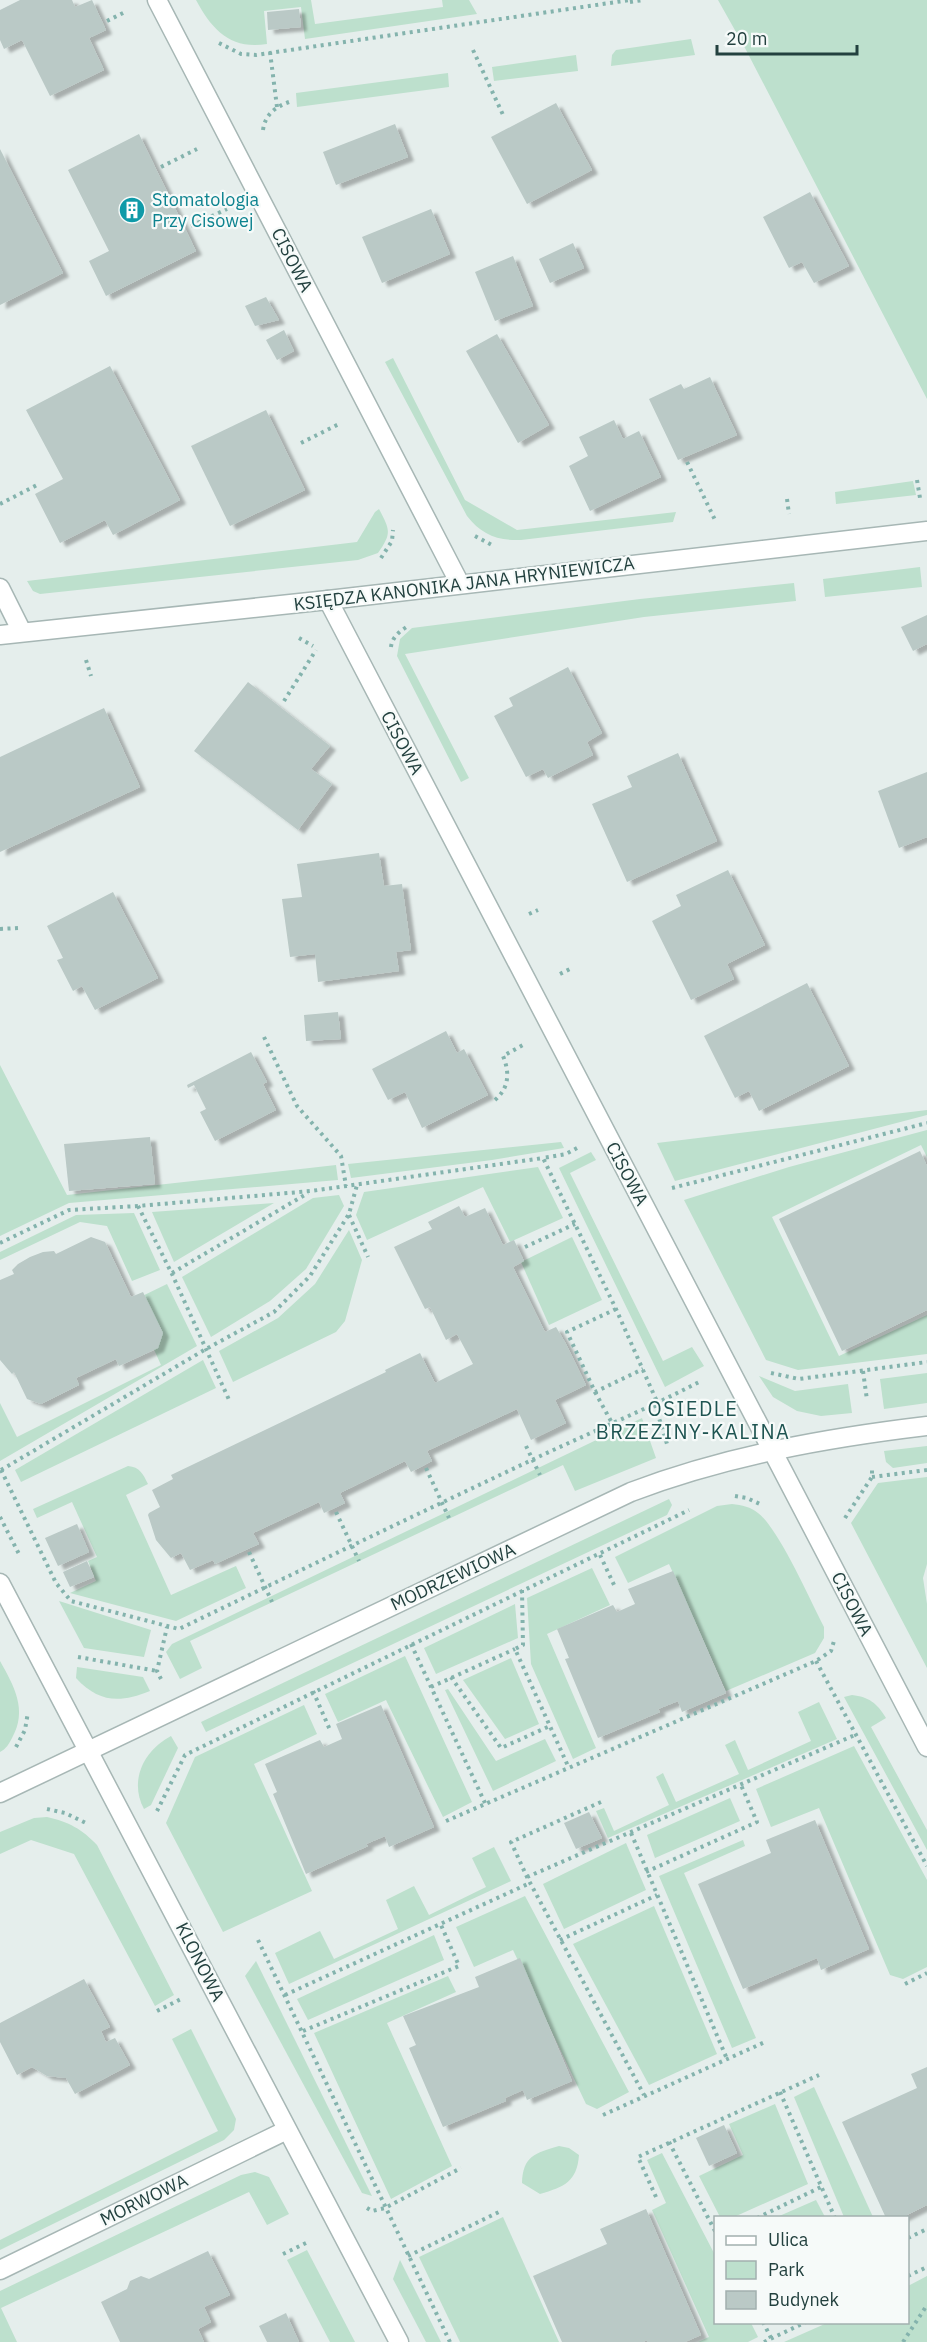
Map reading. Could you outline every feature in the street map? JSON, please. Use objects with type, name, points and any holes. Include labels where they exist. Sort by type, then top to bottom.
[{"type":"street","name":"CISOWA","points":[[157,0],[460,584]]},
{"type":"street","name":"KSIĘDZA KANONIKA JANA HRYNIEWICZA","points":[[0,635],[927,531]]},
{"type":"street","points":[[0,588],[22,632]]},
{"type":"street","name":"CISOWA","points":[[328,600],[927,1747]]},
{"type":"street","name":"MODRZEWIOWA","points":[[0,1793],[631,1492],[677,1475],[772,1449],[927,1426]]},
{"type":"street","name":"KLONOWA","points":[[0,1582],[399,2342]]},
{"type":"street","name":"MORWOWA","points":[[0,2270],[287,2130]]},
{"type":"path","points":[[213,40],[241,54],[256,55],[643,0]]},
{"type":"path","points":[[107,21],[129,10]]},
{"type":"path","points":[[473,50],[504,117]]},
{"type":"path","points":[[270,52],[277,107]]},
{"type":"path","points":[[161,166],[200,147]]},
{"type":"path","points":[[191,226],[231,207]]},
{"type":"path","points":[[301,443],[342,423]]},
{"type":"path","points":[[687,462],[718,526]]},
{"type":"path","points":[[917,480],[921,501]]},
{"type":"path","points":[[0,504],[39,484]]},
{"type":"path","points":[[787,499],[789,517]]},
{"type":"path","points":[[390,653],[392,642],[399,632],[414,623]]},
{"type":"path","points":[[284,701],[317,649]]},
{"type":"path","points":[[84,653],[91,676]]},
{"type":"path","points":[[525,916],[529,923]]},
{"type":"path","points":[[0,929],[19,928]]},
{"type":"path","points":[[264,1037],[297,1106],[341,1156],[346,1186]]},
{"type":"path","points":[[495,1100],[502,1094],[507,1083],[508,1070],[503,1056],[526,1044]]},
{"type":"path","points":[[668,1189],[927,1123]]},
{"type":"path","points":[[0,1243],[69,1210],[311,1191],[543,1158],[566,1154],[578,1149]]},
{"type":"path","points":[[543,1158],[616,1309],[658,1404]]},
{"type":"path","points":[[357,1185],[349,1214],[310,1276],[274,1312],[206,1349],[1,1470],[56,1583],[71,1601],[179,1629],[351,1545],[612,1423],[658,1404],[754,1353],[765,1371],[799,1379],[927,1362]]},
{"type":"path","points":[[172,1274],[311,1191]]},
{"type":"path","points":[[138,1206],[172,1274],[230,1402]]},
{"type":"path","points":[[349,1214],[368,1257]]},
{"type":"path","points":[[525,1247],[575,1224]]},
{"type":"path","points":[[612,1423],[567,1332],[616,1309]]},
{"type":"path","points":[[595,1392],[643,1369]]},
{"type":"path","points":[[526,1446],[540,1475]]},
{"type":"path","points":[[426,1468],[449,1518]]},
{"type":"path","points":[[817,1536],[841,1524],[872,1477],[927,1470]]},
{"type":"path","points":[[729,1496],[747,1497],[764,1508]]},
{"type":"path","points":[[154,1817],[185,1755],[699,1505]]},
{"type":"path","points":[[336,1512],[359,1561]]},
{"type":"path","points":[[0,1517],[19,1555]]},
{"type":"path","points":[[249,1552],[272,1602]]},
{"type":"path","points":[[600,1555],[615,1587]]},
{"type":"path","points":[[431,1687],[523,1646],[522,1590]]},
{"type":"path","points":[[69,1655],[157,1671],[167,1627]]},
{"type":"path","points":[[446,1821],[568,1766],[816,1661],[831,1651],[836,1635]]},
{"type":"path","points":[[411,1644],[485,1803]]},
{"type":"path","points":[[515,1649],[568,1766]]},
{"type":"path","points":[[816,1661],[927,1866]]},
{"type":"path","points":[[451,1677],[501,1748],[550,1725]]},
{"type":"path","points":[[313,1691],[330,1730]]},
{"type":"path","points":[[527,1877],[855,1735]]},
{"type":"path","points":[[646,1872],[757,1822],[741,1785]]},
{"type":"path","points":[[601,1802],[511,1842],[560,1940],[644,2095]]},
{"type":"path","points":[[631,1833],[727,2059]]},
{"type":"path","points":[[285,1995],[530,1882]]},
{"type":"path","points":[[560,1940],[657,1895]]},
{"type":"path","points":[[303,2031],[459,1966],[441,1925]]},
{"type":"path","points":[[258,1940],[450,2342]]},
{"type":"path","points":[[905,1984],[927,1973]]},
{"type":"path","points":[[157,2011],[184,1997]]},
{"type":"path","points":[[603,2115],[765,2042]]},
{"type":"path","points":[[656,2197],[638,2157],[819,2075]]},
{"type":"path","points":[[780,2091],[835,2216]]},
{"type":"path","points":[[669,2142],[714,2229]]},
{"type":"path","points":[[385,2208],[461,2168]]},
{"type":"path","points":[[759,2216],[821,2187]]},
{"type":"path","points":[[408,2256],[499,2212]]},
{"type":"path","points":[[909,2238],[927,2229]]},
{"type":"path","points":[[283,2254],[312,2240]]},
{"type":"path","points":[[909,2276],[927,2267]]},
{"type":"path","points":[[903,2342],[927,2305]]},
{"type":"path","points":[[764,2324],[771,2338]]},
{"type":"path","points":[[764,2342],[802,2324]]},
{"type":"green space","points":[[196,0],[311,0],[315,24],[443,7],[442,0],[469,0],[477,14],[305,39],[301,7],[264,11],[267,44],[254,45],[233,41],[224,36],[202,11]]},
{"type":"green space","points":[[718,0],[927,0],[927,399],[745,48]]},
{"type":"green space","points":[[691,39],[695,55],[611,66],[612,55],[616,50]]},
{"type":"green space","points":[[576,55],[578,71],[494,81],[492,67]]},
{"type":"green space","points":[[448,73],[449,87],[297,107],[296,93]]},
{"type":"green space","points":[[393,358],[465,500],[517,530],[676,512],[673,522],[521,540],[497,538],[484,532],[467,516],[385,362]]},
{"type":"green space","points":[[913,481],[916,495],[836,504],[835,492]]},
{"type":"green space","points":[[379,509],[388,531],[386,541],[378,553],[358,560],[40,594],[33,591],[27,581],[357,542]]},
{"type":"green space","points":[[920,567],[922,587],[825,597],[823,579]]},
{"type":"green space","points":[[794,583],[796,601],[644,617],[405,654],[469,778],[461,782],[397,656],[400,639],[412,628],[640,599]]},
{"type":"green space","points":[[0,1065],[67,1195],[336,1165],[338,1180],[69,1203],[0,1236]]},
{"type":"green space","points":[[927,1110],[927,1115],[675,1181],[657,1143]]},
{"type":"green space","points":[[927,1130],[927,1157],[921,1145],[772,1217],[839,1356],[927,1315],[927,1354],[798,1370],[766,1360],[684,1200],[789,1167]]},
{"type":"green space","points":[[561,1142],[564,1148],[492,1160],[351,1178],[348,1164]]},
{"type":"green space","points":[[591,1152],[596,1160],[570,1173],[663,1361],[692,1347],[704,1366],[665,1387],[559,1168]]},
{"type":"green space","points":[[538,1167],[563,1218],[510,1242],[483,1187],[367,1240],[356,1215],[364,1192]]},
{"type":"green space","points":[[339,1195],[344,1206],[306,1269],[270,1301],[211,1337],[182,1277],[313,1198]]},
{"type":"green space","points":[[274,1203],[174,1262],[152,1212]]},
{"type":"green space","points":[[134,1213],[160,1270],[132,1281],[107,1226],[80,1222],[0,1260],[0,1252],[76,1215]]},
{"type":"green space","points":[[349,1230],[362,1260],[345,1321],[336,1332],[233,1382],[219,1351],[278,1318],[315,1284]]},
{"type":"green space","points":[[572,1237],[602,1300],[549,1325],[521,1262]]},
{"type":"green space","points":[[167,1284],[197,1346],[0,1461],[0,1403],[17,1437],[161,1365],[132,1301]]},
{"type":"green space","points":[[203,1360],[216,1388],[21,1482],[15,1470]]},
{"type":"green space","points":[[927,1373],[927,1403],[884,1409],[880,1379]]},
{"type":"green space","points":[[759,1376],[795,1391],[848,1384],[852,1413],[821,1416],[797,1411],[773,1397]]},
{"type":"green space","points":[[642,1418],[656,1458],[575,1491],[563,1465],[190,1641],[202,1668],[180,1679],[166,1652],[172,1644]]},
{"type":"green space","points":[[927,1446],[927,1463],[893,1468],[886,1462],[884,1451]]},
{"type":"green space","points":[[128,1466],[138,1469],[148,1484],[126,1495],[171,1595],[236,1566],[246,1588],[176,1621],[70,1593],[96,1581],[88,1561],[97,1557],[72,1502],[37,1518],[33,1509]]},
{"type":"green space","points":[[927,1477],[927,1564],[923,1578],[927,1604],[927,1668],[851,1523],[878,1483]]},
{"type":"green space","points":[[669,1499],[672,1505],[667,1515],[206,1732],[201,1722]]},
{"type":"green space","points":[[732,1504],[755,1511],[775,1534],[794,1566],[824,1627],[824,1638],[815,1653],[726,1691],[669,1564],[628,1583],[615,1557],[717,1506]]},
{"type":"green space","points":[[592,1568],[610,1605],[547,1634],[596,1748],[573,1759],[531,1664],[527,1598]]},
{"type":"green space","points":[[59,1601],[151,1630],[144,1657],[84,1648]]},
{"type":"green space","points":[[515,1604],[518,1638],[436,1674],[424,1648]]},
{"type":"green space","points":[[405,1656],[472,1802],[443,1817],[386,1700],[338,1722],[325,1694]]},
{"type":"green space","points":[[511,1658],[539,1724],[505,1739],[463,1680]]},
{"type":"green space","points":[[0,1661],[17,1698],[19,1718],[17,1728],[8,1744],[0,1752]]},
{"type":"green space","points":[[77,1667],[143,1677],[150,1691],[129,1698],[102,1696],[93,1692],[76,1678]]},
{"type":"green space","points":[[448,1689],[496,1761],[545,1739],[556,1761],[493,1791],[445,1690]]},
{"type":"green space","points":[[852,1695],[872,1702],[886,1718],[871,1727],[927,1830],[927,1850],[844,1697]]},
{"type":"green space","points":[[819,1702],[837,1739],[608,1838],[596,1811],[604,1808],[614,1831],[669,1805],[656,1777],[663,1773],[676,1802],[739,1774],[725,1745],[735,1740],[748,1770],[811,1741],[798,1712]]},
{"type":"green space","points":[[304,1705],[317,1734],[254,1764],[312,1891],[223,1932],[166,1823],[195,1757]]},
{"type":"green space","points":[[171,1736],[178,1748],[151,1805],[144,1809],[138,1788],[141,1768],[153,1750]]},
{"type":"green space","points":[[854,1746],[927,1880],[927,1967],[903,1979],[890,1975],[819,1808],[771,1827],[756,1789]]},
{"type":"green space","points":[[730,1798],[740,1821],[655,1858],[647,1835]]},
{"type":"green space","points":[[47,1817],[75,1827],[97,1845],[174,1995],[155,2006],[74,1854],[31,1840],[0,1854],[0,1832],[34,1818]]},
{"type":"green space","points":[[743,1840],[745,1846],[684,1873],[756,2038],[732,2048],[659,1876]]},
{"type":"green space","points":[[626,1843],[646,1890],[564,1929],[543,1884]]},
{"type":"green space","points":[[494,1847],[511,1881],[289,1984],[275,1953],[320,1931],[334,1959],[398,1929],[386,1900],[414,1886],[429,1915],[486,1887],[472,1858]]},
{"type":"green space","points":[[525,1896],[629,2092],[597,2109],[586,2104],[513,1950],[474,1967],[456,1927]]},
{"type":"green space","points":[[654,1906],[717,2054],[649,2085],[573,1944]]},
{"type":"green space","points":[[434,1935],[444,1960],[308,2020],[297,1999]]},
{"type":"green space","points":[[256,1961],[372,2196],[362,2193],[245,1976]]},
{"type":"green space","points":[[448,1976],[456,1992],[387,2023],[452,2166],[391,2199],[314,2033]]},
{"type":"green space","points":[[191,2029],[236,2119],[234,2130],[224,2140],[0,2250],[0,2240],[218,2131],[172,2039]]},
{"type":"green space","points":[[814,2087],[873,2216],[844,2216],[794,2097]]},
{"type":"green space","points":[[775,2104],[808,2184],[736,2216],[719,2216],[699,2176],[743,2155],[729,2124]]},
{"type":"green space","points":[[559,2146],[569,2148],[579,2155],[575,2172],[568,2182],[540,2194],[522,2183],[525,2167],[532,2157]]},
{"type":"green space","points":[[662,2153],[714,2253],[714,2324],[752,2324],[758,2337],[748,2342],[698,2342],[709,2337],[652,2210],[666,2203],[647,2160]]},
{"type":"green space","points":[[255,2172],[269,2177],[289,2214],[267,2225],[249,2192],[1,2308],[17,2342],[0,2342],[0,2291],[241,2175]]},
{"type":"green space","points":[[816,2200],[824,2216],[779,2216]]},
{"type":"green space","points":[[503,2217],[559,2342],[460,2342],[419,2257]]},
{"type":"green space","points":[[307,2250],[355,2342],[330,2342],[287,2260]]},
{"type":"green space","points":[[400,2260],[441,2342],[426,2342],[393,2279]]},
{"type":"green space","points":[[927,2276],[927,2342],[784,2342],[825,2324],[909,2324],[909,2285]]},
{"type":"building","points":[[20,0],[72,0],[75,7],[92,0],[106,30],[89,38],[104,70],[50,96],[22,40],[4,49],[0,40],[0,10]]},
{"type":"building","points":[[299,9],[301,27],[268,30],[267,12]]},
{"type":"building","points":[[556,103],[592,170],[527,204],[491,137]]},
{"type":"building","points":[[395,124],[408,157],[336,185],[323,152]]},
{"type":"building","name":"Stomatologia Przy Cisowej","points":[[139,134],[196,251],[106,296],[89,261],[109,251],[68,170]]},
{"type":"building","points":[[0,149],[63,273],[0,305]]},
{"type":"building","points":[[810,192],[849,266],[814,283],[802,262],[789,268],[763,217]]},
{"type":"building","points":[[431,209],[450,254],[382,283],[362,237]]},
{"type":"building","points":[[573,243],[584,268],[550,283],[539,259]]},
{"type":"building","points":[[513,256],[533,306],[495,321],[475,272]]},
{"type":"building","points":[[266,297],[279,320],[255,326],[245,306]]},
{"type":"building","points":[[284,330],[294,351],[277,360],[266,340]]},
{"type":"building","points":[[497,334],[549,425],[518,443],[466,351]]},
{"type":"building","points":[[110,366],[180,500],[113,535],[105,520],[60,543],[35,494],[63,479],[26,410]]},
{"type":"building","points":[[710,377],[737,435],[678,460],[649,399],[681,384],[684,389]]},
{"type":"building","points":[[266,410],[305,490],[230,526],[191,446]]},
{"type":"building","points":[[614,420],[623,439],[639,431],[661,477],[590,511],[569,466],[588,456],[579,437]]},
{"type":"building","points":[[927,615],[927,644],[913,651],[901,627]]},
{"type":"building","points":[[568,667],[602,733],[587,742],[593,755],[548,778],[543,769],[526,777],[494,716],[513,706],[509,698]]},
{"type":"building","points":[[248,682],[330,746],[311,769],[332,784],[298,830],[194,751]]},
{"type":"building","points":[[104,708],[140,787],[0,852],[0,757]]},
{"type":"building","points":[[678,753],[717,841],[627,882],[592,804],[632,787],[627,776]]},
{"type":"building","points":[[927,772],[927,837],[899,848],[878,791]]},
{"type":"building","points":[[379,853],[384,886],[402,884],[411,950],[396,952],[399,971],[318,982],[315,954],[290,957],[282,899],[302,897],[297,864]]},
{"type":"building","points":[[728,870],[765,945],[727,964],[734,979],[691,1000],[652,921],[681,906],[676,895]]},
{"type":"building","points":[[113,892],[158,978],[95,1010],[82,986],[73,991],[57,960],[63,958],[47,926]]},
{"type":"building","points":[[807,983],[849,1066],[759,1111],[749,1091],[735,1098],[704,1036]]},
{"type":"building","points":[[338,1012],[341,1039],[306,1041],[304,1015]]},
{"type":"building","points":[[446,1031],[457,1053],[464,1049],[488,1095],[422,1128],[405,1092],[388,1100],[372,1069]]},
{"type":"building","points":[[251,1052],[267,1082],[263,1084],[276,1110],[215,1141],[200,1112],[206,1109],[194,1085],[188,1088],[187,1085]]},
{"type":"building","points":[[150,1137],[155,1184],[69,1191],[64,1144]]},
{"type":"building","points":[[920,1151],[927,1166],[927,1310],[842,1351],[779,1219]]},
{"type":"building","points":[[459,1206],[465,1217],[485,1208],[503,1245],[514,1240],[524,1261],[513,1267],[545,1332],[556,1327],[566,1344],[586,1385],[555,1400],[566,1423],[531,1440],[517,1409],[427,1451],[432,1461],[411,1472],[405,1461],[340,1493],[345,1503],[324,1513],[319,1502],[253,1533],[259,1544],[215,1564],[213,1560],[190,1570],[181,1553],[171,1558],[156,1540],[148,1515],[160,1507],[152,1490],[173,1479],[171,1475],[386,1372],[385,1370],[420,1353],[435,1383],[473,1364],[457,1334],[446,1340],[430,1307],[425,1309],[394,1247],[432,1229],[428,1222]]},
{"type":"building","points":[[91,1237],[105,1242],[131,1297],[143,1292],[163,1333],[158,1348],[119,1366],[116,1359],[76,1378],[79,1385],[41,1404],[27,1399],[14,1372],[12,1374],[0,1360],[0,1280],[14,1274],[12,1270],[30,1257],[43,1252],[54,1251],[56,1254]]},
{"type":"building","points":[[77,1524],[89,1552],[58,1566],[45,1538]]},
{"type":"building","points":[[87,1561],[94,1577],[70,1587],[63,1572]]},
{"type":"building","points":[[673,1571],[726,1693],[682,1712],[678,1701],[658,1709],[660,1712],[598,1738],[565,1659],[569,1658],[557,1629],[613,1605],[617,1612],[635,1604],[628,1589]]},
{"type":"building","points":[[381,1705],[434,1827],[389,1847],[385,1836],[306,1874],[273,1794],[277,1792],[265,1764],[320,1740],[324,1747],[342,1739],[336,1724]]},
{"type":"building","points":[[589,1812],[602,1838],[576,1849],[564,1823]]},
{"type":"building","points":[[815,1820],[869,1949],[821,1970],[817,1958],[743,1989],[698,1884],[771,1853],[766,1840]]},
{"type":"building","points":[[520,1958],[572,2081],[527,2100],[523,2090],[505,2098],[506,2101],[443,2127],[409,2048],[416,2045],[403,2016],[479,1987],[475,1977]]},
{"type":"building","points":[[84,1979],[110,2027],[101,2031],[106,2042],[115,2038],[130,2065],[75,2094],[66,2078],[47,2076],[32,2067],[17,2075],[0,2042],[0,2023]]},
{"type":"building","points":[[927,2067],[927,2205],[905,2216],[885,2216],[842,2122],[917,2088],[911,2074]]},
{"type":"building","points":[[724,2125],[737,2153],[709,2166],[696,2138]]},
{"type":"building","points":[[646,2209],[701,2335],[685,2342],[647,2342],[647,2340],[643,2342],[562,2342],[533,2276],[607,2244],[600,2229]]},
{"type":"building","points":[[208,2251],[230,2295],[204,2307],[211,2322],[198,2329],[204,2342],[120,2342],[101,2302],[127,2289],[130,2281],[141,2276],[149,2279]]},
{"type":"building","points":[[286,2313],[299,2342],[267,2342],[259,2326]]},
{"type":"place","name":"Stomatologia Przy Cisowej","points":[[132,210]]},
{"type":"district","name":"OSIEDLE BRZEZINY-KALINA","points":[[693,1420]]}]
